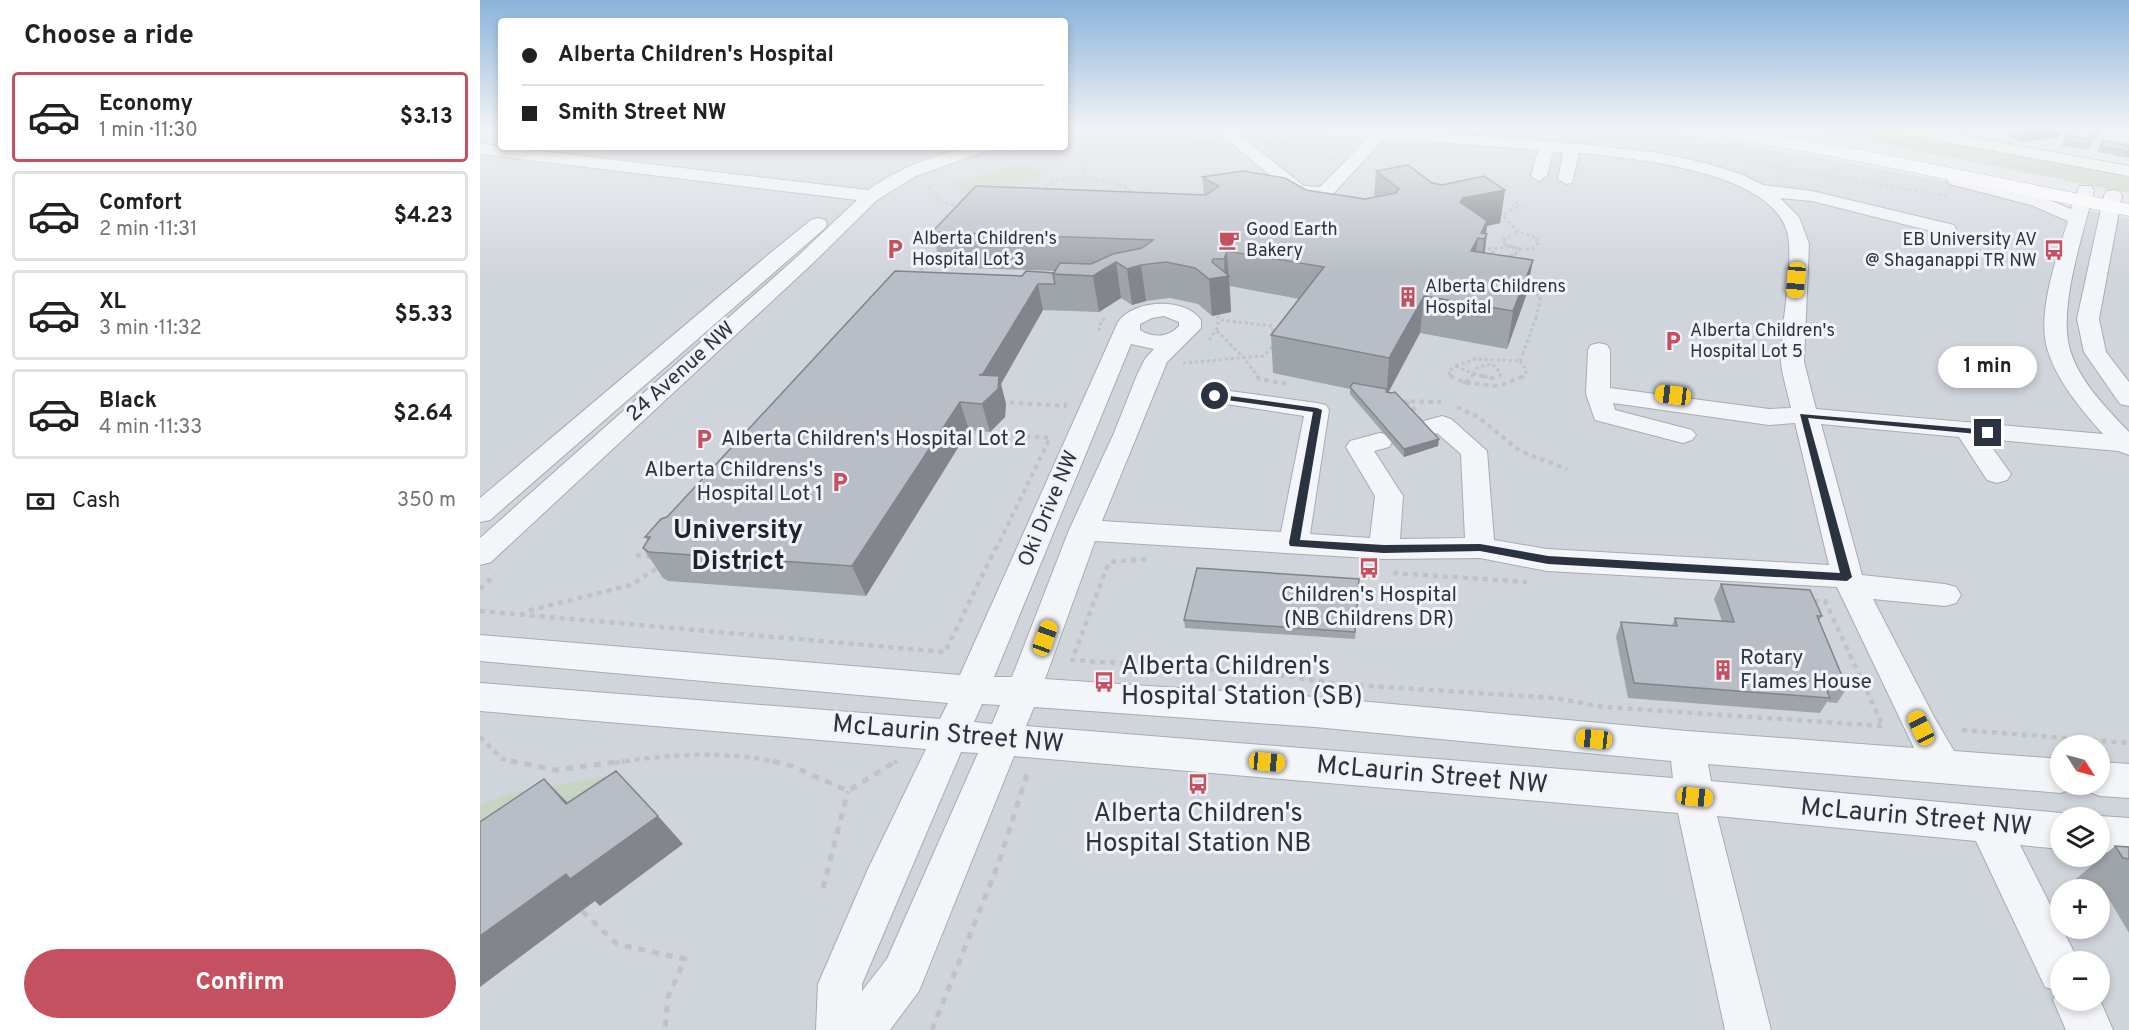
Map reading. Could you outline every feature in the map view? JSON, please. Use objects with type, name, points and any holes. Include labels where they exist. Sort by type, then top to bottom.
[{"type":"main road","points":[[1969,178],[2082,203],[2120,203]]},
{"type":"street","points":[[724,178],[799,187],[866,191],[899,178]]},
{"type":"street","points":[[772,178],[866,191]]},
{"type":"street","points":[[1281,178],[1299,191],[1324,193],[1338,178]]},
{"type":"street","points":[[1729,178],[1757,190],[1776,203],[1788,215],[1796,229],[1799,244],[1791,362],[1803,415],[1849,581],[1921,728],[1943,766]]},
{"type":"street","points":[[799,187],[815,198],[825,219]]},
{"type":"street","points":[[1757,190],[1812,196],[1947,229]]},
{"type":"street","name":"24 Avenue NW","points":[[480,513],[775,259],[825,219],[866,191]]},
{"type":"street","name":"24 Avenue NW","points":[[480,555],[796,268],[866,191]]},
{"type":"street","points":[[2082,203],[2056,310],[2058,346],[2072,376],[2128,445]]},
{"type":"street","points":[[2120,203],[2093,287],[2088,319],[2095,352],[2129,399]]},
{"type":"street","points":[[2093,287],[2110,276],[2124,231]]},
{"type":"street","points":[[1164,310],[1183,314],[1192,323],[1181,347],[1140,341],[1129,333],[1127,328],[1129,322],[1143,313],[1164,310]]},
{"type":"street","name":"Oki Drive NW","points":[[839,1030],[840,984],[971,690],[1127,328]]},
{"type":"street","name":"Oki Drive NW","points":[[861,1030],[903,975],[1023,692],[1084,530],[1157,359],[1181,347]]},
{"type":"street","points":[[1599,350],[1598,389],[1604,414],[1634,424],[1683,435]]},
{"type":"street","points":[[1598,389],[1769,417],[1803,415],[2128,445]]},
{"type":"street","points":[[1215,396],[1317,410],[1294,543]]},
{"type":"street","points":[[1422,429],[1442,424],[1474,451],[1480,548]]},
{"type":"street","points":[[1968,431],[1996,474]]},
{"type":"street","points":[[1380,441],[1359,447],[1389,496],[1387,561]]},
{"type":"street","points":[[1084,530],[1294,543],[1387,561],[1480,548],[1548,560],[1849,581],[1945,595]]},
{"type":"street","name":"McLaurin Street NW","points":[[480,648],[971,690],[1315,712],[1687,747],[2050,775]]},
{"type":"street","name":"McLaurin Street NW","points":[[480,697],[1695,797],[2050,830]]},
{"type":"street","points":[[1687,747],[1700,825],[1748,1030]]},
{"type":"street","points":[[2110,780],[2129,781]]},
{"type":"street","points":[[1989,826],[2051,951]]},
{"type":"street","points":[[2110,835],[2129,836]]},
{"type":"street","points":[[2081,1011],[2090,1030]]},
{"type":"path","points":[[1042,197],[1048,184],[1075,178]]},
{"type":"path","points":[[1090,178],[1116,183],[1129,188],[1137,196]]},
{"type":"path","points":[[1842,178],[1953,197]]},
{"type":"path","points":[[929,186],[935,198],[943,204],[962,207]]},
{"type":"path","points":[[1513,207],[1503,216],[1518,232],[1535,237],[1539,241],[1538,246],[1533,249],[1511,247],[1489,249],[1497,256],[1515,255],[1520,249]]},
{"type":"path","points":[[1511,247],[1504,242],[1506,237],[1518,232]]},
{"type":"path","points":[[913,278],[943,245]]},
{"type":"path","points":[[1501,260],[1505,256]]},
{"type":"path","points":[[1520,288],[1541,296],[1542,300],[1520,361]]},
{"type":"path","points":[[1181,347],[1180,363],[1263,356],[1275,345],[1272,326],[1221,320],[1217,331],[1206,343]]},
{"type":"path","points":[[1217,331],[1244,358],[1259,379],[1265,379]]},
{"type":"path","points":[[1488,357],[1520,361],[1526,369],[1526,374],[1520,380],[1494,386],[1466,383],[1449,375],[1455,365],[1470,359],[1488,357]]},
{"type":"path","points":[[1455,365],[1473,374],[1492,378],[1500,376],[1501,373],[1492,364],[1483,365],[1473,374],[1466,383]]},
{"type":"path","points":[[480,611],[945,652],[1050,438],[972,432]]},
{"type":"path","points":[[519,615],[631,585],[660,566],[660,558],[636,555]]},
{"type":"path","points":[[1148,558],[1109,562],[1072,660],[1267,673],[1338,684],[1555,698],[1604,707],[1883,726],[1825,601],[1807,600]]},
{"type":"path","points":[[1387,561],[1527,582]]},
{"type":"path","points":[[1962,730],[2129,743]]},
{"type":"path","points":[[480,737],[502,759],[556,770],[638,759],[732,755],[756,757],[792,766],[849,791]]},
{"type":"path","points":[[823,888],[849,791],[897,761]]},
{"type":"path","points":[[932,1030],[999,862],[1024,787]]},
{"type":"path","points":[[582,911],[616,944],[685,959],[668,997],[665,1030]]},
{"type":"shaded area","points":[[480,178],[1929,178],[2129,219],[2129,1030],[480,1030]]},
{"type":"green space","points":[[974,178],[1036,178],[1002,192],[974,197],[951,187]]},
{"type":"green space","points":[[2054,178],[2129,178],[2129,193]]},
{"type":"green space","points":[[619,774],[480,871],[480,805],[511,793]]},
{"type":"building","points":[[1204,178],[1285,178],[1306,190],[1365,199],[1396,193],[1399,189],[1385,178],[1425,178],[1432,183],[1442,185],[1474,178],[1487,178],[1505,190],[1463,198],[1460,202],[1487,221],[1481,233],[1487,234],[1484,239],[1478,238],[1471,251],[1533,260],[1513,311],[1424,296],[1389,358],[1271,335],[1324,267],[1227,251],[1224,259],[1213,259],[1212,262],[1229,276],[1209,279],[1195,268],[1166,262],[1127,269],[1116,262],[1093,276],[1053,274],[1060,263],[1091,264],[1113,254],[1142,248],[1153,240],[932,232],[976,186],[1206,195],[1219,186]]},
{"type":"building","name":"Alberta Childrens's Hospital Lot 1","points":[[895,271],[1022,276],[1026,271],[1054,273],[1055,284],[1038,284],[983,374],[979,375],[999,376],[998,389],[982,404],[960,402],[852,566],[649,552],[643,548],[650,537],[645,537],[661,519],[667,517]]},
{"type":"building","points":[[1353,383],[1387,389],[1386,392],[1395,392],[1439,439],[1404,449],[1350,387]]},
{"type":"building","points":[[1197,568],[1359,579],[1355,632],[1184,620]]},
{"type":"building","name":"Rotary Flames House","points":[[1721,584],[1810,590],[1822,616],[1817,616],[1847,688],[1825,686],[1830,698],[1634,683],[1621,622],[1677,626],[1675,618],[1734,622]]},
{"type":"building","points":[[616,771],[658,816],[570,879],[566,874],[480,936],[480,822],[544,779],[566,804]]},
{"type":"building","points":[[2115,846],[2129,847],[2129,859],[2123,858]]},
{"type":"place","name":"Good Earth Bakery","points":[[1229,240]]},
{"type":"place","name":"Alberta Children's Hospital Lot 3","points":[[895,249]]},
{"type":"place","name":"EB University AV @ Shaganappi TR NW","points":[[2054,250]]},
{"type":"place","name":"Alberta Childrens Hospital","points":[[1408,297]]},
{"type":"place","name":"Alberta Children's Hospital Lot 5","points":[[1673,341]]},
{"type":"place","name":"Alberta Children's Hospital Lot 2","points":[[704,439]]},
{"type":"place","name":"Alberta Childrens's Hospital Lot 1","points":[[840,482]]},
{"type":"place","name":"Children's Hospital (NB Childrens DR)","points":[[1369,568]]},
{"type":"place","name":"Rotary Flames House","points":[[1723,670]]},
{"type":"place","name":"Alberta Children's Hospital Station (SB)","points":[[1104,682]]},
{"type":"place","name":"Alberta Children's Hospital Station NB","points":[[1198,784]]},
{"type":"district","name":"University District","points":[[738,546]]},
{"type":"route","points":[[1215,396],[1317,410],[1294,543],[1384,549],[1480,548],[1548,560],[1847,577],[1803,415],[1988,433]]}]
